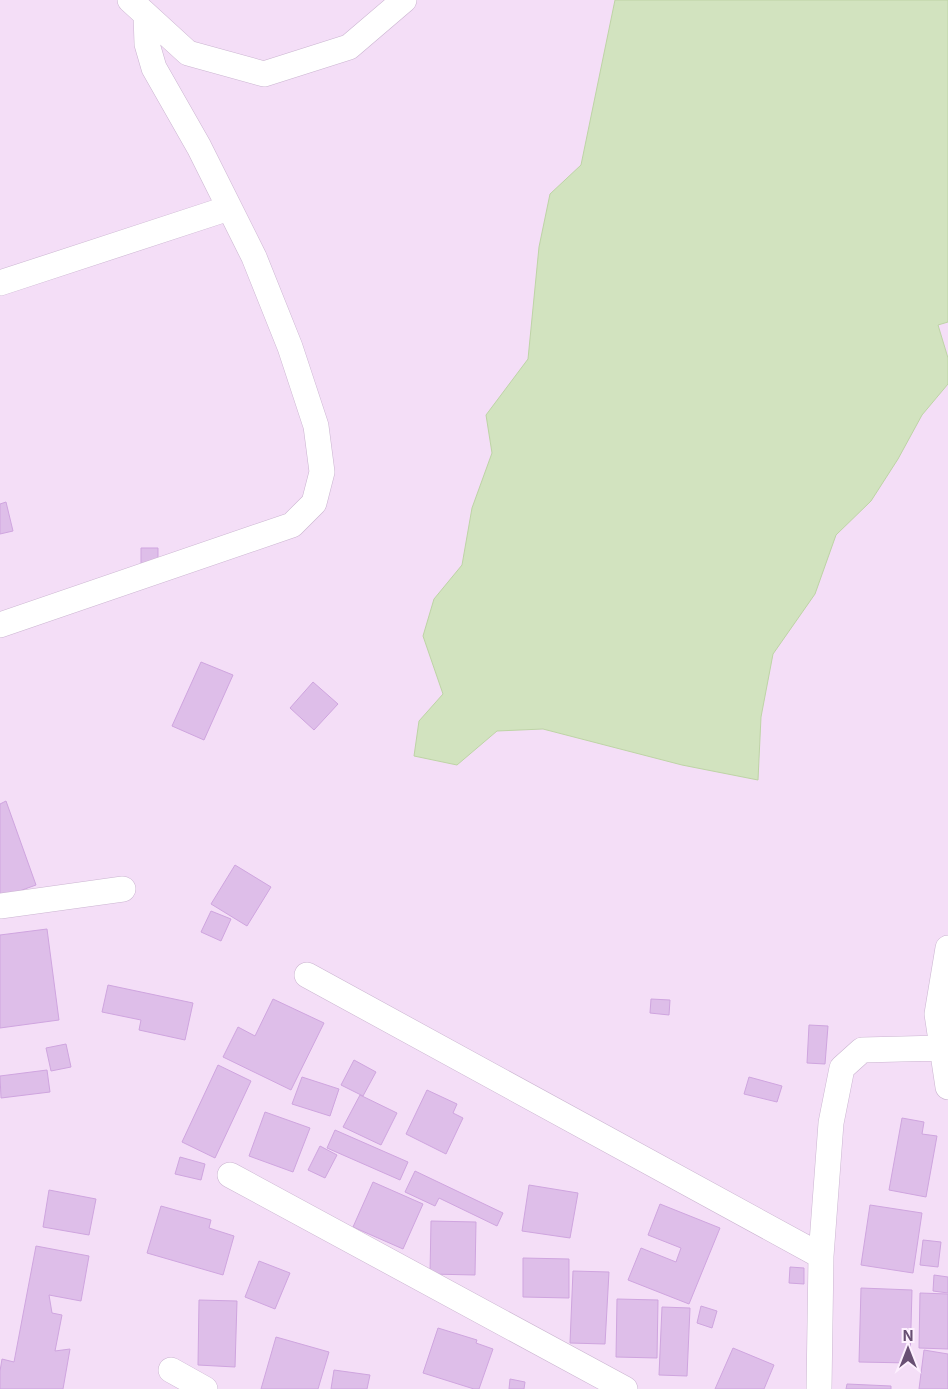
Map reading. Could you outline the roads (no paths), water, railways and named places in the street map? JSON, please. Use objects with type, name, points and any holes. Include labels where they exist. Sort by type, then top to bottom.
[{"type":"street","points":[[138,7],[188,53],[264,74],[349,47],[404,0]]},
{"type":"street","points":[[0,626],[292,524],[314,504],[322,472],[316,426],[290,346],[254,256],[199,147],[154,68],[138,7]]},
{"type":"street","points":[[0,284],[229,208]]},
{"type":"street","points":[[0,906],[124,890]]},
{"type":"street","points":[[948,948],[936,1014],[948,1087]]},
{"type":"street","points":[[307,975],[821,1256]]},
{"type":"street","points":[[819,1389],[821,1256],[831,1123],[842,1068],[862,1050],[942,1048]]},
{"type":"street","points":[[230,1175],[625,1389]]},
{"type":"street","points":[[170,1370],[205,1389]]}]
